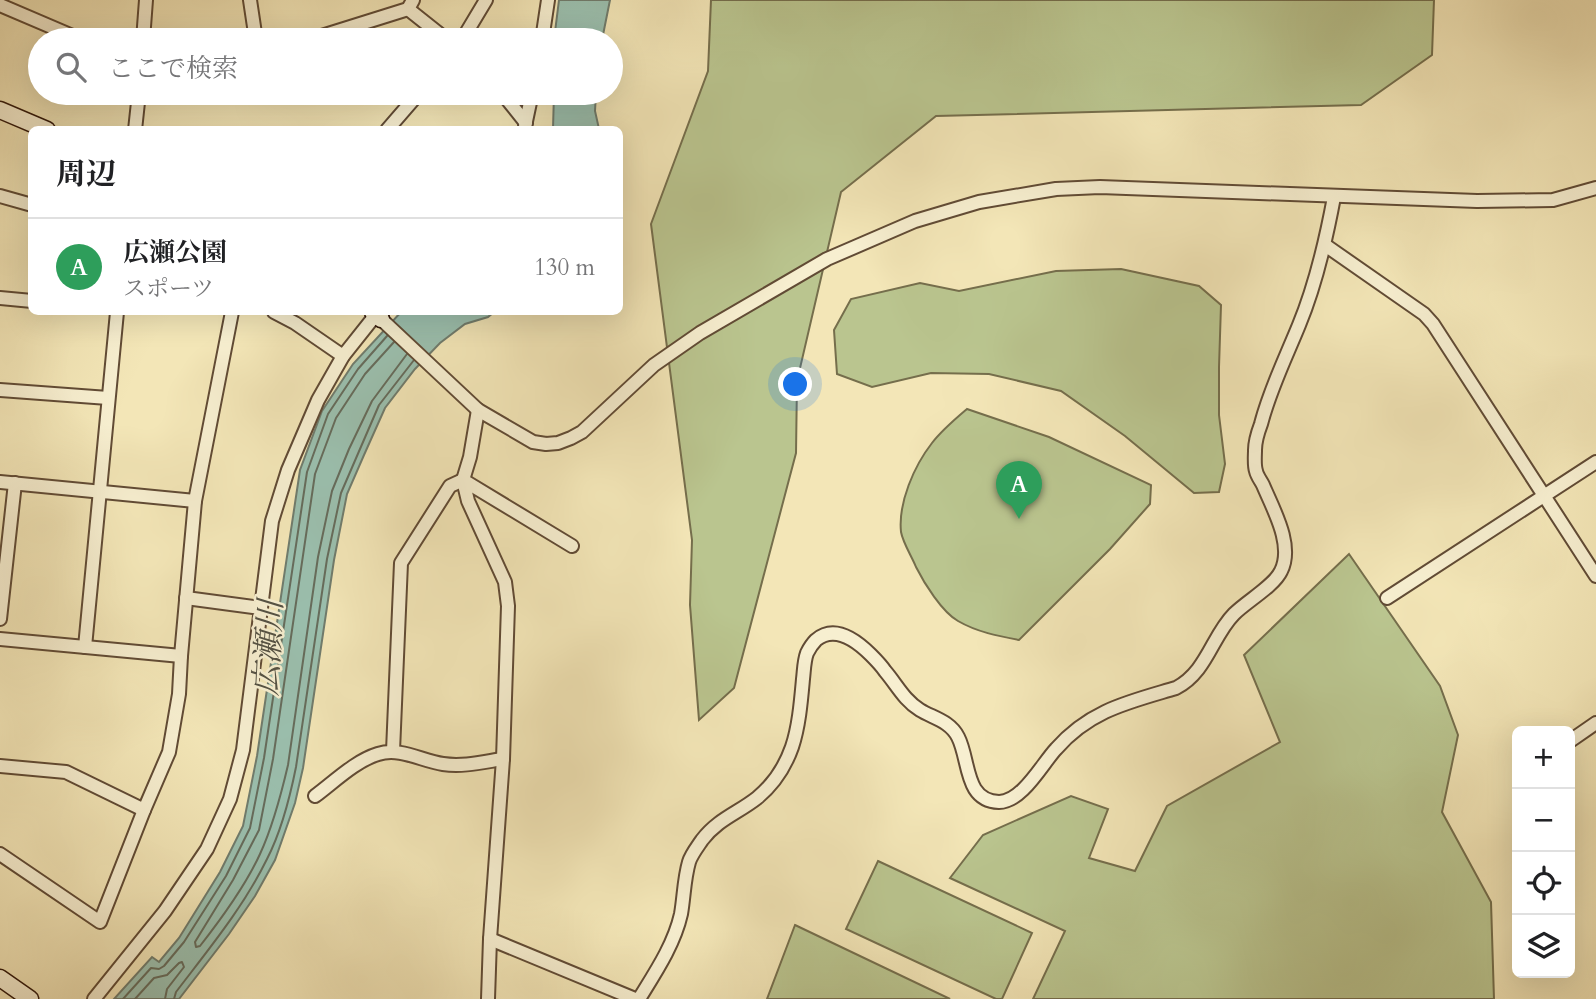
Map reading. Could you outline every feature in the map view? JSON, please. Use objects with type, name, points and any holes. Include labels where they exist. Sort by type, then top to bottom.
[{"type":"street","points":[[144,28],[146,0]]},
{"type":"street","points":[[250,0],[254,28]]},
{"type":"street","points":[[469,28],[486,0]]},
{"type":"street","points":[[544,28],[548,0]]},
{"type":"street","points":[[343,28],[411,4],[435,28]]},
{"type":"street","points":[[0,5],[54,28]]},
{"type":"street","points":[[135,126],[138,105]]},
{"type":"street","points":[[390,126],[409,105]]},
{"type":"street","points":[[510,105],[525,126]]},
{"type":"street","points":[[525,126],[529,105]]},
{"type":"street","points":[[0,110],[38,126]]},
{"type":"street","points":[[378,315],[478,410],[533,442],[558,443],[582,432],[654,365],[712,326],[827,259],[915,221],[979,202],[1056,189],[1100,187],[1477,201],[1553,200],[1596,188]]},
{"type":"street","points":[[0,196],[28,204]]},
{"type":"street","points":[[490,939],[637,999],[668,949],[680,916],[689,860],[703,838],[723,819],[756,799],[781,773],[793,745],[806,658],[811,646],[823,636],[845,635],[858,642],[885,670],[903,696],[920,710],[943,721],[954,730],[959,737],[972,786],[977,793],[996,802],[1004,802],[1020,792],[1055,749],[1077,728],[1119,705],[1184,684],[1201,666],[1232,616],[1281,572],[1285,556],[1284,542],[1279,521],[1256,471],[1255,446],[1263,415],[1300,323],[1325,245],[1334,197]]},
{"type":"street","points":[[1325,245],[1424,314],[1433,324],[1596,576]]},
{"type":"street","points":[[0,298],[28,301]]},
{"type":"street","points":[[85,647],[117,315]]},
{"type":"street","points":[[0,854],[100,922],[169,752],[179,694],[195,501],[231,315]]},
{"type":"street","points":[[280,315],[343,356]]},
{"type":"street","points":[[94,999],[165,911],[207,849],[230,799],[243,750],[272,521],[288,470],[318,400],[343,356],[376,315]]},
{"type":"street","points":[[0,390],[108,398]]},
{"type":"street","points":[[478,410],[463,480],[468,501],[505,582],[508,606],[503,759],[488,999]]},
{"type":"street","points":[[1387,598],[1596,462]]},
{"type":"street","points":[[463,480],[572,546]]},
{"type":"street","points":[[393,751],[401,563],[450,486],[463,480]]},
{"type":"street","points":[[0,482],[195,501]]},
{"type":"street","points":[[0,620],[2,571],[15,483]]},
{"type":"street","points":[[186,598],[261,608]]},
{"type":"street","points":[[0,639],[181,656]]},
{"type":"street","points":[[1575,738],[1596,723]]},
{"type":"street","points":[[315,796],[360,762],[379,753],[393,751],[443,764],[469,764],[503,759]]},
{"type":"street","points":[[0,766],[66,772],[144,810]]},
{"type":"street","points":[[0,978],[30,999]]},
{"type":"green space","points":[[711,0],[1434,0],[1432,55],[1361,105],[936,116],[841,192],[797,381],[796,453],[734,688],[699,720],[690,605],[692,540],[651,224],[708,71]]},
{"type":"green space","points":[[1121,269],[1199,286],[1221,305],[1219,415],[1225,464],[1219,492],[1194,493],[1125,436],[1061,391],[989,374],[931,373],[872,387],[837,374],[834,330],[851,299],[920,283],[959,291],[1056,271]]},
{"type":"green space","points":[[967,409],[1049,437],[1151,485],[1150,504],[1110,549],[1019,640],[980,631],[952,617],[924,581],[901,532],[905,497],[919,463],[940,434]]},
{"type":"green space","points":[[1349,554],[1440,686],[1458,735],[1442,812],[1491,902],[1494,999],[1033,999],[1065,931],[950,878],[983,835],[1071,796],[1108,809],[1089,858],[1135,871],[1167,806],[1280,742],[1244,655]]},
{"type":"green space","points":[[878,861],[1032,933],[1002,999],[996,999],[846,929]]},
{"type":"green space","points":[[795,925],[950,999],[767,999]]},
{"type":"water","points":[[559,0],[610,0],[604,28],[556,28]]},
{"type":"water","points":[[554,105],[595,105],[598,126],[553,126]]},
{"type":"water","points":[[398,315],[490,315],[465,324],[440,343],[415,369],[385,408],[347,494],[334,560],[303,768],[295,803],[275,860],[229,934],[179,999],[114,999],[152,957],[159,962],[179,938],[220,872],[243,826],[257,756],[300,470],[322,411],[353,364]]},
{"type":"place","name":"広瀬公園","points":[[1019,519]]},
{"type":"water label","name":"広瀬川","points":[[268,648]]}]
